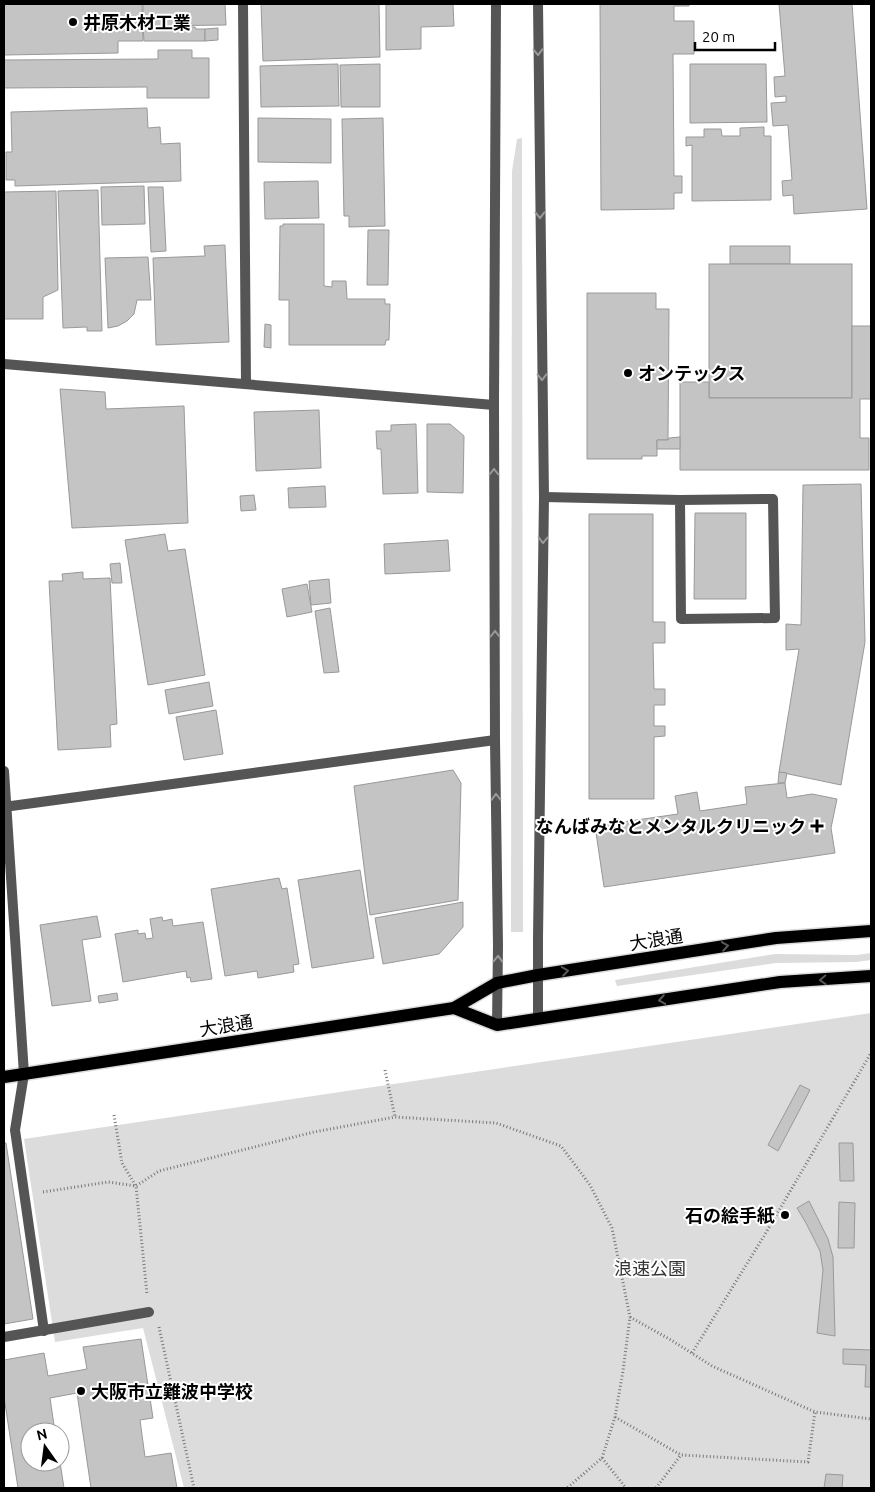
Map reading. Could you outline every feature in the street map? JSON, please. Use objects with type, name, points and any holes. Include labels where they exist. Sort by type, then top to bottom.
[{"type":"main road","name":"大浪通","points":[[4,1077],[454,1008],[497,983],[538,975],[776,938],[871,932]]},
{"type":"main road","points":[[454,1008],[497,1025],[780,982],[871,976]]},
{"type":"street","points":[[243,4],[246,384]]},
{"type":"street","points":[[496,4],[494,405],[497,1025]]},
{"type":"street","points":[[538,4],[544,497],[538,1019]]},
{"type":"street","points":[[4,364],[494,405]]},
{"type":"street","points":[[544,497],[680,500],[773,498],[775,618],[681,619],[680,500]]},
{"type":"street","points":[[5,807],[495,740]]},
{"type":"street","points":[[4,771],[24,1074],[15,1130],[44,1331]]},
{"type":"street","points":[[4,1337],[149,1312]]},
{"type":"path","points":[[692,1353],[764,1236],[871,1054]]},
{"type":"path","points":[[384,1070],[395,1117]]},
{"type":"path","points":[[25,1194],[108,1182],[136,1186],[159,1171],[314,1132],[395,1117],[496,1123],[561,1146],[590,1185],[612,1228],[630,1317],[615,1417],[602,1458],[567,1488]]},
{"type":"path","points":[[630,1317],[712,1366],[815,1412],[871,1419]]},
{"type":"path","points":[[615,1417],[681,1455],[808,1462],[815,1412]]},
{"type":"path","points":[[656,1488],[681,1455]]},
{"type":"path","points":[[602,1458],[626,1488]]},
{"type":"green space","points":[[522,138],[523,932],[511,932],[512,171],[517,139]]},
{"type":"green space","points":[[871,953],[871,960],[856,962],[776,963],[617,986],[615,980],[775,954],[857,955]]},
{"type":"green space","name":"浪速公園","points":[[871,1013],[871,1488],[184,1488],[143,1328],[55,1342],[24,1139]]},
{"type":"building","name":"井原木材工業","points":[[4,4],[142,4],[143,41],[118,41],[118,53],[4,55]]},
{"type":"building","points":[[143,4],[225,4],[226,25],[143,26]]},
{"type":"building","points":[[261,4],[379,4],[380,57],[263,61]]},
{"type":"building","points":[[386,4],[453,4],[454,26],[421,27],[421,49],[386,50]]},
{"type":"building","points":[[600,4],[689,4],[689,6],[674,6],[674,21],[694,21],[694,54],[673,54],[674,176],[682,176],[682,193],[674,193],[674,209],[601,210]]},
{"type":"building","points":[[779,4],[852,4],[867,209],[794,214],[793,195],[783,196],[782,181],[792,180],[788,125],[773,126],[771,103],[786,102],[786,96],[775,97],[774,77],[785,76]]},
{"type":"building","points":[[143,27],[195,27],[196,29],[205,29],[205,41],[144,41]]},
{"type":"building","points":[[218,28],[218,40],[205,41],[205,29]]},
{"type":"building","points":[[158,50],[192,50],[192,58],[209,58],[209,98],[147,98],[147,87],[4,88],[4,60],[158,59]]},
{"type":"building","points":[[338,64],[339,106],[261,107],[260,66]]},
{"type":"building","points":[[380,64],[380,107],[341,107],[340,65]]},
{"type":"building","points":[[690,64],[766,64],[767,122],[690,123]]},
{"type":"building","points":[[147,108],[148,128],[160,127],[161,144],[180,143],[181,181],[15,186],[15,180],[6,180],[6,152],[12,152],[11,112]]},
{"type":"building","points":[[258,118],[331,119],[331,163],[258,162]]},
{"type":"building","points":[[383,118],[385,226],[349,227],[349,216],[344,216],[342,119]]},
{"type":"building","points":[[764,127],[764,136],[771,136],[771,200],[692,201],[692,145],[686,146],[686,137],[704,137],[704,129],[721,129],[722,136],[740,136],[740,128]]},
{"type":"building","points":[[318,181],[319,218],[265,219],[264,182]]},
{"type":"building","points":[[144,186],[145,224],[102,225],[101,187]]},
{"type":"building","points":[[148,187],[163,187],[166,251],[151,252]]},
{"type":"building","points":[[98,190],[102,331],[87,331],[87,327],[63,328],[58,191]]},
{"type":"building","points":[[56,191],[58,290],[43,297],[43,319],[4,319],[4,192]]},
{"type":"building","points":[[283,224],[324,224],[324,286],[332,287],[332,281],[346,281],[347,299],[385,299],[385,304],[390,304],[389,340],[386,340],[385,345],[289,345],[289,300],[279,300],[280,226],[283,226]]},
{"type":"building","points":[[368,230],[389,230],[388,285],[367,285]]},
{"type":"building","points":[[225,245],[229,342],[156,345],[153,258],[205,256],[204,246]]},
{"type":"building","points":[[730,246],[790,246],[790,264],[730,264]]},
{"type":"building","points":[[148,257],[151,300],[137,300],[134,314],[127,321],[118,326],[108,328],[105,258]]},
{"type":"building","points":[[709,264],[852,264],[852,398],[709,398]]},
{"type":"building","name":"オンテックス","points":[[587,293],[656,293],[656,309],[669,309],[668,440],[657,440],[657,456],[642,456],[642,459],[587,459]]},
{"type":"building","points":[[265,324],[271,325],[271,348],[264,347]]},
{"type":"building","points":[[852,326],[871,326],[871,399],[860,399],[860,438],[869,438],[869,470],[680,470],[680,382],[709,382],[709,398],[852,398]]},
{"type":"building","points":[[60,389],[105,392],[106,409],[184,406],[188,523],[72,528]]},
{"type":"building","points":[[319,410],[321,468],[256,471],[254,412]]},
{"type":"building","points":[[416,424],[418,493],[383,494],[381,449],[377,449],[376,431],[391,431],[391,425]]},
{"type":"building","points":[[427,424],[450,424],[464,436],[463,493],[427,492]]},
{"type":"building","points":[[680,437],[680,449],[657,449],[657,440]]},
{"type":"building","points":[[861,484],[865,642],[841,785],[779,772],[799,649],[786,650],[786,624],[801,625],[803,485]]},
{"type":"building","points":[[325,486],[326,507],[289,508],[288,488]]},
{"type":"building","points":[[254,495],[256,510],[241,511],[240,496]]},
{"type":"building","points":[[695,513],[746,513],[746,599],[694,599]]},
{"type":"building","points":[[589,514],[653,514],[653,622],[665,622],[665,643],[653,643],[654,689],[665,689],[665,705],[654,705],[654,726],[665,726],[665,736],[654,737],[654,799],[589,799]]},
{"type":"building","points":[[165,534],[168,551],[185,549],[205,675],[148,685],[125,540]]},
{"type":"building","points":[[448,540],[450,571],[385,574],[384,544]]},
{"type":"building","points":[[120,563],[122,583],[112,583],[110,564]]},
{"type":"building","points":[[83,572],[83,579],[110,578],[117,724],[110,725],[111,747],[58,750],[49,581],[63,581],[62,574]]},
{"type":"building","points":[[329,579],[331,603],[311,605],[309,581]]},
{"type":"building","points":[[307,584],[312,612],[287,617],[282,589]]},
{"type":"building","points":[[330,608],[339,672],[324,673],[315,611]]},
{"type":"building","points":[[209,682],[213,706],[169,714],[165,690]]},
{"type":"building","points":[[216,710],[223,754],[184,760],[176,717]]},
{"type":"building","points":[[453,770],[461,783],[458,900],[370,915],[354,786]]},
{"type":"building","points":[[779,772],[787,773],[785,783],[778,783]]},
{"type":"building","points":[[785,783],[787,798],[812,794],[837,799],[831,828],[835,853],[604,887],[595,826],[678,814],[675,796],[697,792],[700,811],[747,804],[745,787]]},
{"type":"building","points":[[360,870],[374,958],[312,968],[298,880]]},
{"type":"building","points":[[279,878],[282,889],[287,888],[299,964],[293,965],[294,972],[258,978],[257,971],[225,976],[211,889]]},
{"type":"building","points":[[463,902],[463,927],[439,954],[383,964],[375,918]]},
{"type":"building","points":[[97,916],[101,937],[82,940],[91,1001],[52,1006],[40,925]]},
{"type":"building","points":[[162,917],[163,921],[172,919],[173,926],[203,922],[212,979],[191,982],[190,977],[187,978],[186,971],[123,982],[115,934],[138,930],[138,934],[145,933],[146,939],[153,938],[150,919]]},
{"type":"building","points":[[117,993],[118,1000],[99,1003],[98,996]]},
{"type":"building","points":[[800,1085],[810,1090],[778,1151],[768,1145]]},
{"type":"building","points":[[4,1143],[6,1143],[33,1319],[4,1324]]},
{"type":"building","points":[[839,1143],[853,1143],[854,1181],[840,1181]]},
{"type":"building","points":[[809,1201],[828,1239],[833,1257],[835,1336],[817,1333],[823,1270],[820,1251],[797,1208]]},
{"type":"building","points":[[839,1202],[855,1203],[854,1248],[838,1248]]},
{"type":"building","name":"大阪市立難波中学校","points":[[141,1339],[153,1418],[140,1420],[145,1457],[171,1453],[177,1488],[91,1488],[77,1393],[50,1398],[54,1422],[20,1422],[20,1472],[62,1472],[64,1488],[18,1488],[4,1397],[4,1360],[44,1353],[48,1376],[87,1369],[83,1347]]},
{"type":"building","points":[[843,1349],[871,1350],[871,1387],[865,1387],[866,1365],[843,1364]]},
{"type":"building","points":[[826,1474],[843,1475],[842,1488],[824,1488]]},
{"type":"place","name":"井原木材工業","points":[[73,22]]},
{"type":"place","name":"オンテックス","points":[[628,373]]},
{"type":"place","name":"なんばみなとメンタルクリニック","points":[[817,826]]},
{"type":"place","name":"石の絵手紙","points":[[785,1215]]},
{"type":"place","name":"大阪市立難波中学校","points":[[81,1391]]}]
